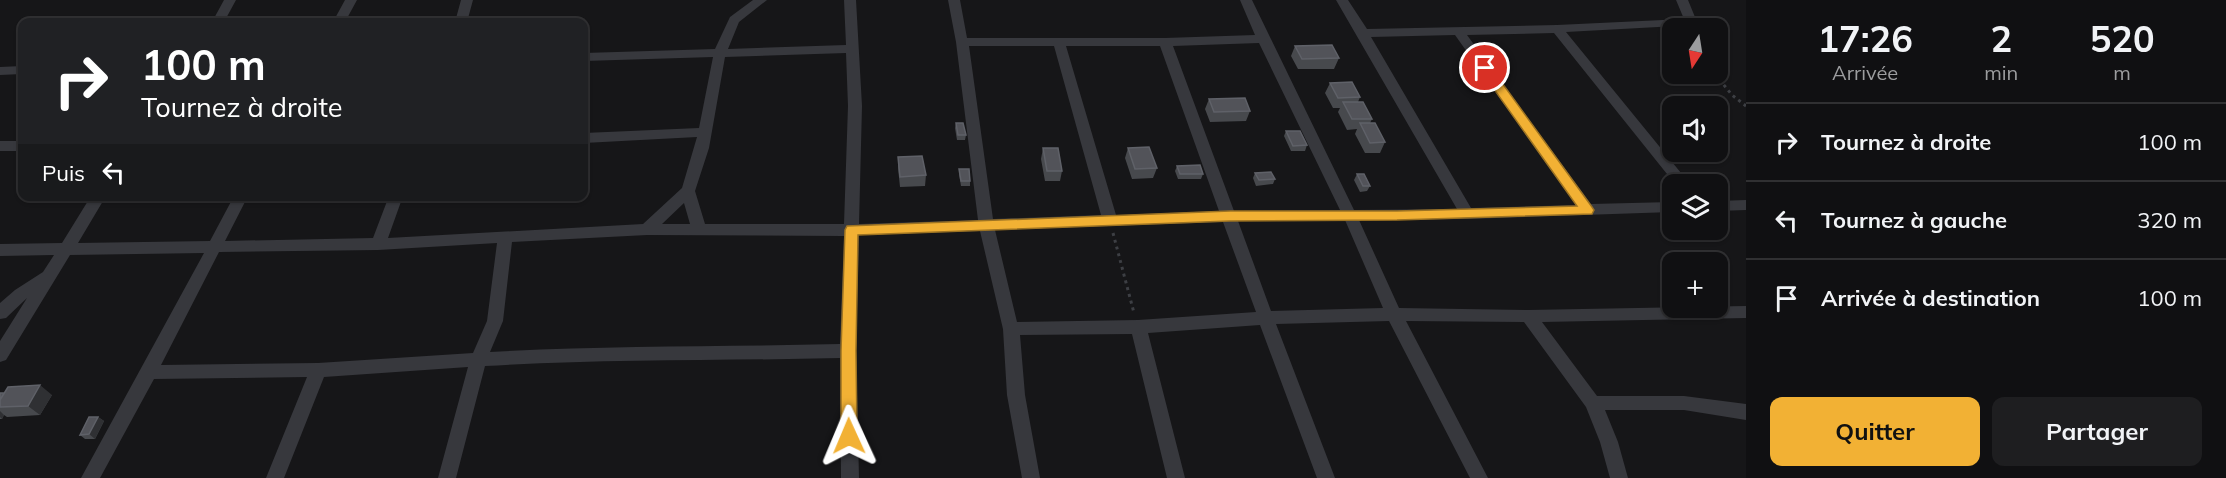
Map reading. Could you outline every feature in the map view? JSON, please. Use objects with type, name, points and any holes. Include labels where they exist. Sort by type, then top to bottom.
[{"type":"street","points":[[220,18],[230,0]]},
{"type":"street","points":[[341,18],[351,0]]},
{"type":"street","points":[[462,18],[467,0]]},
{"type":"street","points":[[647,230],[688,191],[699,161],[720,52],[734,20],[761,0]]},
{"type":"street","points":[[850,0],[855,106],[848,351],[850,478]]},
{"type":"street","points":[[954,0],[962,42],[986,225],[1011,329],[1016,395],[1031,478]]},
{"type":"street","points":[[1246,0],[1350,216],[1394,314],[1479,478]]},
{"type":"street","points":[[1342,0],[1467,214]]},
{"type":"street","points":[[1363,33],[1557,29],[1691,22],[1682,0]]},
{"type":"street","points":[[1557,29],[1675,174]]},
{"type":"street","points":[[1460,32],[1587,210]]},
{"type":"street","points":[[962,42],[1165,42],[1263,39]]},
{"type":"street","points":[[1059,42],[1110,221]]},
{"type":"street","points":[[1165,42],[1230,216],[1264,318],[1326,478]]},
{"type":"street","points":[[588,57],[853,49]]},
{"type":"street","points":[[0,71],[18,70]]},
{"type":"street","points":[[588,138],[705,132]]},
{"type":"street","points":[[0,146],[18,146]]},
{"type":"street","points":[[688,191],[699,230]]},
{"type":"street","points":[[0,355],[96,201]]},
{"type":"street","points":[[90,478],[149,372],[238,201]]},
{"type":"street","points":[[378,244],[394,201]]},
{"type":"street","points":[[1728,206],[1746,205]]},
{"type":"street","points":[[0,250],[65,251],[378,244],[647,230],[852,230],[1230,216],[1467,214],[1662,207]]},
{"type":"street","points":[[447,478],[478,360],[495,321],[504,238]]},
{"type":"street","points":[[0,313],[21,294],[51,276]]},
{"type":"street","points":[[1011,329],[1138,327],[1264,318],[1394,314],[1528,316],[1746,312]]},
{"type":"street","points":[[1528,316],[1593,403],[1609,442],[1619,478]]},
{"type":"street","points":[[1138,327],[1176,478]]},
{"type":"street","points":[[149,372],[318,369],[621,353],[669,356],[848,351]]},
{"type":"street","points":[[275,478],[318,369]]},
{"type":"street","points":[[1593,403],[1684,403],[1746,412]]},
{"type":"path","points":[[1723,84],[1746,106]]},
{"type":"path","points":[[1110,221],[1138,327]]},
{"type":"building","points":[[1332,45],[1339,58],[1302,59],[1295,46]]},
{"type":"building","points":[[1352,82],[1360,97],[1338,98],[1330,83]]},
{"type":"building","points":[[1245,98],[1250,111],[1214,112],[1209,99]]},
{"type":"building","points":[[1343,102],[1363,102],[1372,119],[1352,119]]},
{"type":"building","points":[[956,123],[963,123],[966,135],[958,135]]},
{"type":"building","points":[[1360,123],[1375,123],[1385,142],[1370,143]]},
{"type":"building","points":[[1286,131],[1300,131],[1307,145],[1293,146]]},
{"type":"building","points":[[1149,147],[1157,168],[1135,169],[1128,148]]},
{"type":"building","points":[[1043,148],[1058,148],[1062,171],[1047,171]]},
{"type":"building","points":[[922,156],[926,175],[900,177],[898,157]]},
{"type":"building","points":[[1200,165],[1203,174],[1180,174],[1177,166]]},
{"type":"building","points":[[959,169],[969,169],[970,181],[961,181]]},
{"type":"building","points":[[1271,172],[1275,179],[1259,180],[1255,173]]},
{"type":"building","points":[[1357,174],[1364,174],[1370,186],[1363,186]]},
{"type":"building","points":[[40,385],[28,406],[0,407],[0,400],[8,387]]},
{"type":"building","points":[[89,417],[98,417],[89,434],[80,435]]},
{"type":"route","points":[[849,436],[848,351],[852,230],[1230,216],[1397,216],[1587,210],[1485,68]]}]
